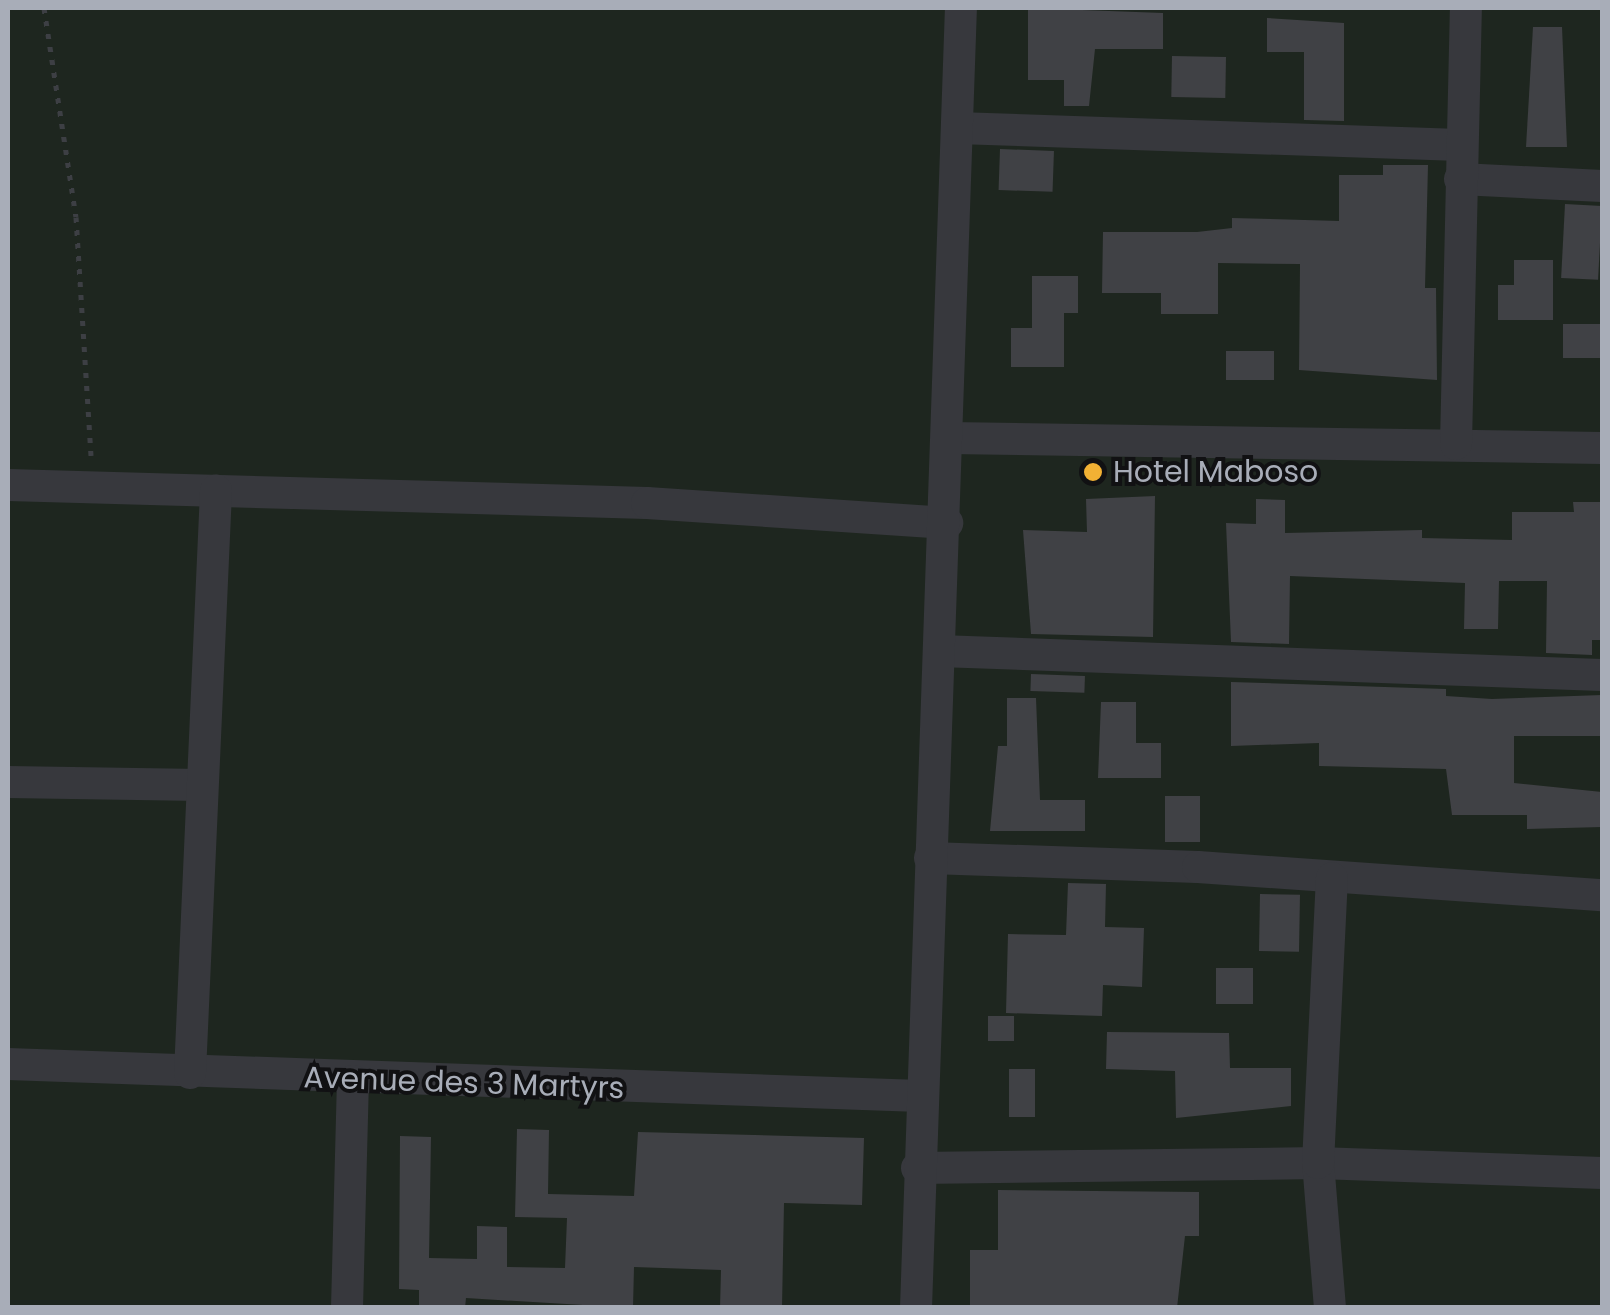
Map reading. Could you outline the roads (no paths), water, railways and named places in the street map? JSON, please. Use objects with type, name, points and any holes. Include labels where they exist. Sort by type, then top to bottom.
[{"type":"street","points":[[916,1308],[917,1168],[948,524],[961,8]]},
{"type":"street","points":[[1456,444],[1466,8]]},
{"type":"street","points":[[957,128],[1460,145]]},
{"type":"street","points":[[1460,179],[1602,186]]},
{"type":"street","points":[[949,438],[1602,448]]},
{"type":"street","points":[[8,484],[647,503],[948,524]]},
{"type":"street","points":[[190,1073],[216,491]]},
{"type":"street","points":[[939,651],[1602,675]]},
{"type":"street","points":[[8,782],[202,785]]},
{"type":"street","points":[[930,858],[1602,895]]},
{"type":"street","points":[[1330,1308],[1318,1163],[1332,878]]},
{"type":"street","name":"Avenue des 3 Martyrs","points":[[8,1064],[354,1081],[920,1096]]},
{"type":"street","points":[[347,1308],[354,1081]]},
{"type":"street","points":[[917,1168],[1318,1163],[1602,1173]]},
{"type":"place","name":"Hotel Maboso","points":[[1093,472]]}]
